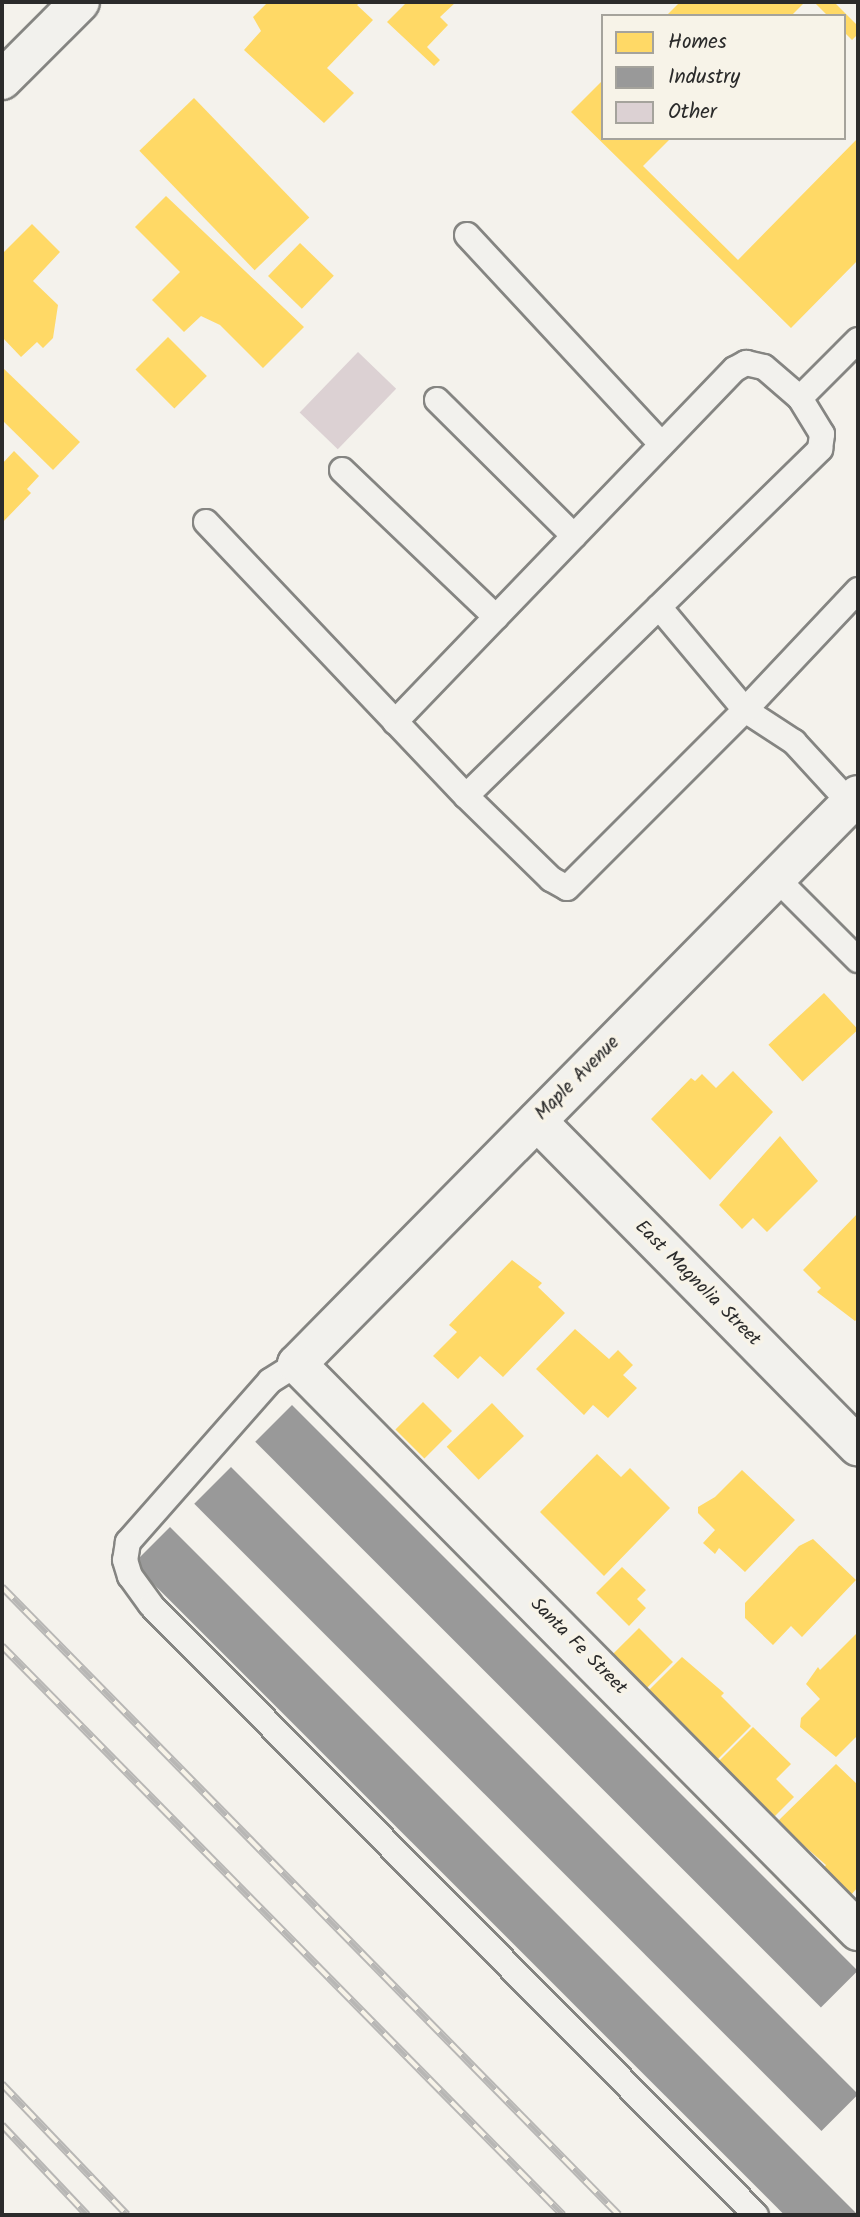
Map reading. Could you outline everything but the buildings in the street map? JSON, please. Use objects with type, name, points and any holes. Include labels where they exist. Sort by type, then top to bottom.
[{"type":"street","points":[[2,80],[80,2]]},
{"type":"street","name":"Maple Avenue","points":[[297,1364],[854,799]]},
{"type":"street","name":"East Magnolia Street","points":[[537,1121],[858,1446]]},
{"type":"street","name":"Santa Fe Street","points":[[297,1364],[858,1931]]},
{"type":"lane","points":[[467,235],[661,444]]},
{"type":"lane","points":[[800,398],[858,340]]},
{"type":"lane","points":[[395,722],[661,444],[746,363],[764,367],[800,398],[822,434],[820,449],[466,796]]},
{"type":"lane","points":[[438,400],[574,536]]},
{"type":"lane","points":[[342,471],[496,617]]},
{"type":"lane","points":[[206,522],[466,796],[551,879],[567,888],[745,710],[858,590]]},
{"type":"lane","points":[[659,607],[745,710],[794,743],[854,799]]},
{"type":"lane","points":[[776,878],[858,960]]},
{"type":"lane","points":[[297,1364],[270,1381],[128,1542],[125,1560],[130,1576],[151,1605],[756,2215]]},
{"type":"railway","points":[[2,1587],[619,2215]]},
{"type":"railway","points":[[2,1646],[563,2215]]},
{"type":"railway","points":[[2,2084],[127,2215]]},
{"type":"railway","points":[[2,2125],[87,2215]]}]
